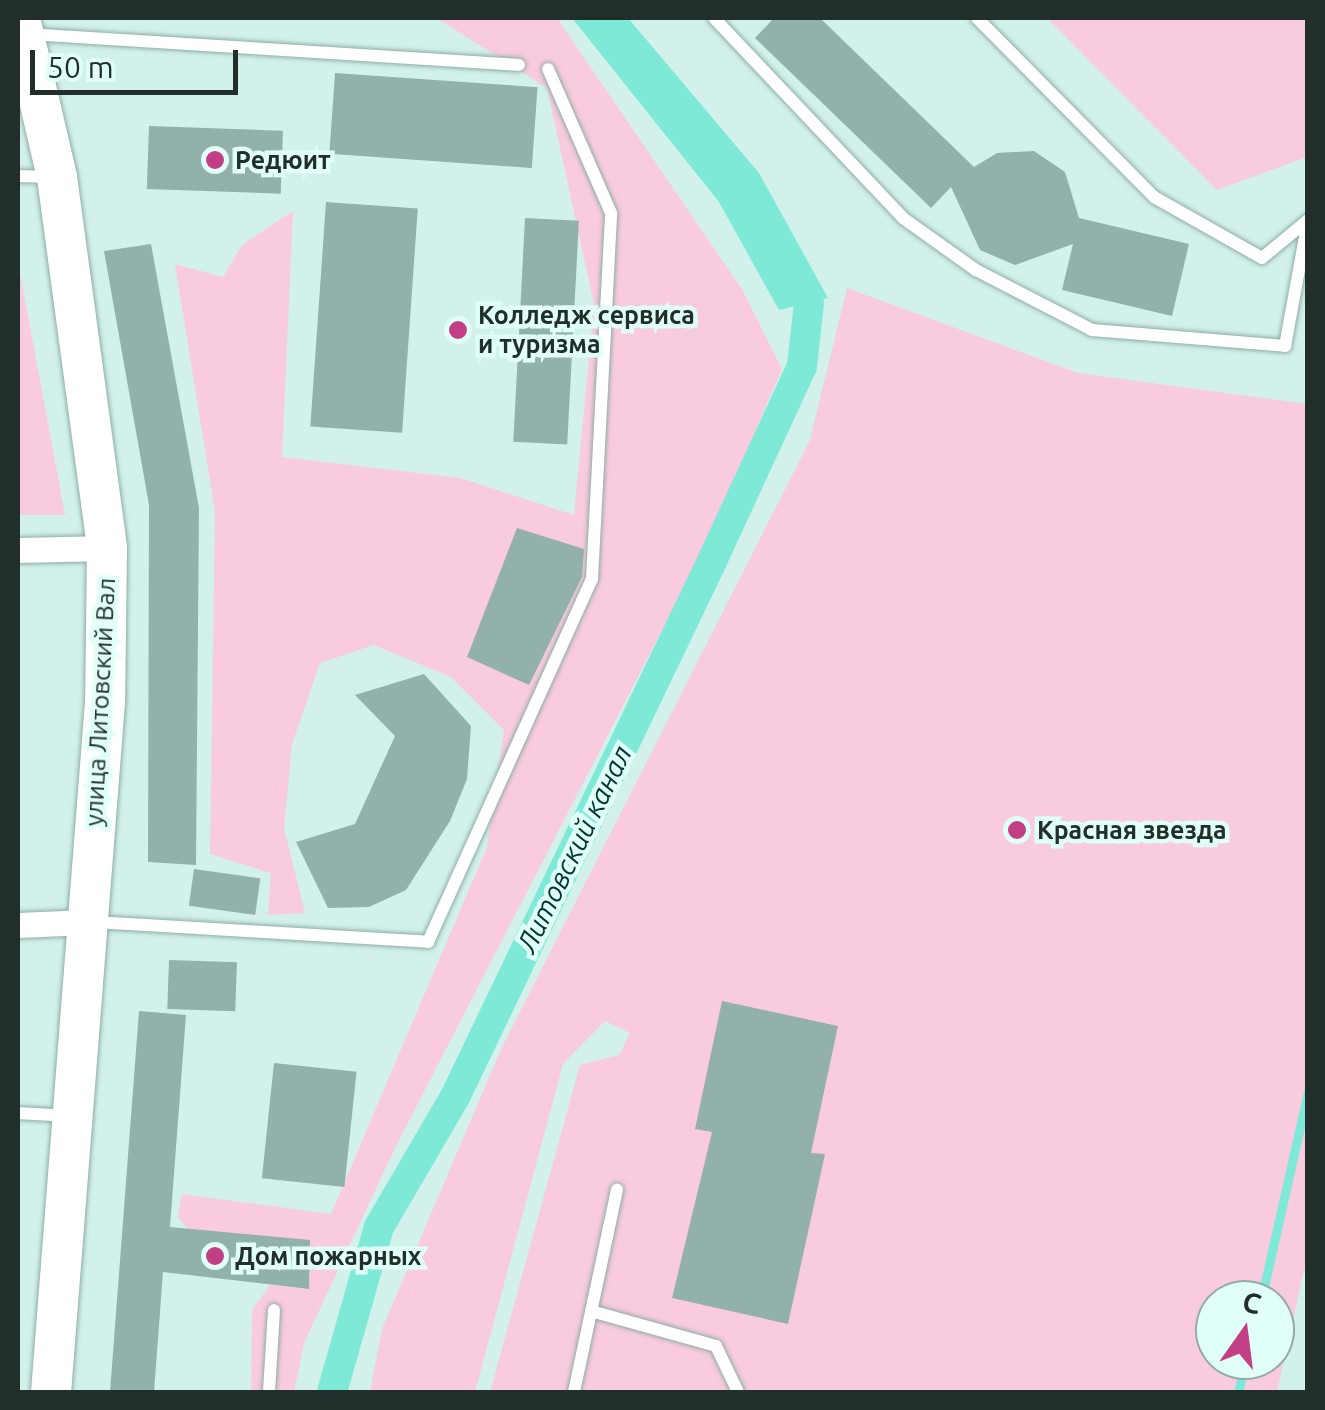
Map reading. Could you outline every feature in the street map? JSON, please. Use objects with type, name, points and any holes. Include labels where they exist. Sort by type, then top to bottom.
[{"type":"main road","name":"улица Литовский Вал","points":[[22,26],[37,177],[107,548],[76,1116],[51,1392]]},
{"type":"street","points":[[18,550],[107,548]]},
{"type":"street","points":[[18,925],[88,922]]},
{"type":"lane","points":[[714,18],[903,218],[976,270],[1092,330],[1285,346],[1308,220]]},
{"type":"lane","points":[[977,18],[1154,197],[1262,258],[1308,220]]},
{"type":"lane","points":[[22,26],[520,65]]},
{"type":"lane","points":[[88,922],[428,942],[592,579],[611,213],[548,68]]},
{"type":"lane","points":[[18,1113],[76,1116]]},
{"type":"lane","points":[[574,1392],[617,1190]]},
{"type":"lane","points":[[269,1392],[274,1310]]},
{"type":"lane","points":[[592,1311],[716,1346],[738,1392]]},
{"type":"shaded area","points":[[557,18],[743,291],[782,369],[709,539],[395,1148],[304,1343],[294,1392],[251,1392],[252,1310],[270,1285],[309,1289],[310,1241],[188,1229],[178,1217],[182,1194],[331,1214],[487,847],[504,730],[451,677],[374,645],[320,663],[292,744],[284,828],[305,913],[268,915],[271,873],[210,854],[215,512],[175,264],[223,277],[242,245],[293,211],[282,457],[460,478],[574,515],[594,304],[547,88],[438,19]]},
{"type":"shaded area","points":[[572,18],[628,18],[759,173],[828,298],[779,310],[719,202]]},
{"type":"shaded area","points":[[1047,18],[1307,18],[1307,157],[1217,190]]},
{"type":"shaded area","points":[[18,262],[65,515],[18,515]]},
{"type":"shaded area","name":"Красная звезда","points":[[847,288],[1078,373],[1307,404],[1308,1252],[1295,1311],[1295,1280],[1195,1280],[1195,1380],[1280,1380],[1277,1392],[490,1392],[580,1065],[619,1055],[630,1033],[605,1021],[563,1064],[475,1392],[370,1392],[382,1329],[502,1047],[810,440]]},
{"type":"building","points":[[774,18],[820,18],[974,167],[997,153],[1034,151],[1065,172],[1079,218],[1189,244],[1172,316],[1062,290],[1073,244],[1015,265],[980,250],[951,187],[931,208],[755,38]]},
{"type":"building","points":[[335,73],[538,87],[532,168],[329,154]]},
{"type":"building","name":"Редюит","points":[[149,126],[283,131],[281,194],[147,189]]},
{"type":"building","points":[[326,202],[418,208],[402,433],[310,426]]},
{"type":"building","points":[[525,218],[579,221],[567,445],[513,442]]},
{"type":"building","points":[[151,244],[199,508],[196,865],[148,862],[149,505],[104,251]]},
{"type":"building","points":[[517,528],[584,549],[582,577],[529,685],[467,657]]},
{"type":"building","points":[[424,674],[471,726],[467,779],[450,821],[406,890],[369,907],[328,908],[296,842],[355,824],[395,736],[355,695]]},
{"type":"building","points":[[194,869],[260,878],[255,915],[189,906]]},
{"type":"building","points":[[169,960],[237,962],[235,1011],[167,1009]]},
{"type":"building","points":[[722,1001],[838,1026],[811,1153],[825,1154],[788,1324],[672,1298],[712,1132],[695,1129]]},
{"type":"building","points":[[139,1011],[186,1015],[170,1227],[310,1240],[309,1289],[163,1272],[154,1392],[110,1392]]},
{"type":"building","points":[[274,1063],[357,1072],[344,1187],[262,1178]]},
{"type":"waterway","name":"Литовский канал","points":[[332,1392],[379,1227],[455,1097],[712,561],[802,366],[809,303]]},
{"type":"waterway","points":[[1265,1280],[1308,1091]]},
{"type":"waterway","points":[[1238,1392],[1241,1380]]},
{"type":"place","name":"Редюит","points":[[215,160]]},
{"type":"place","name":"Колледж сервиса и туризма","points":[[458,330]]},
{"type":"place","name":"Красная звезда","points":[[1017,830]]},
{"type":"place","name":"Дом пожарных","points":[[215,1256]]}]
